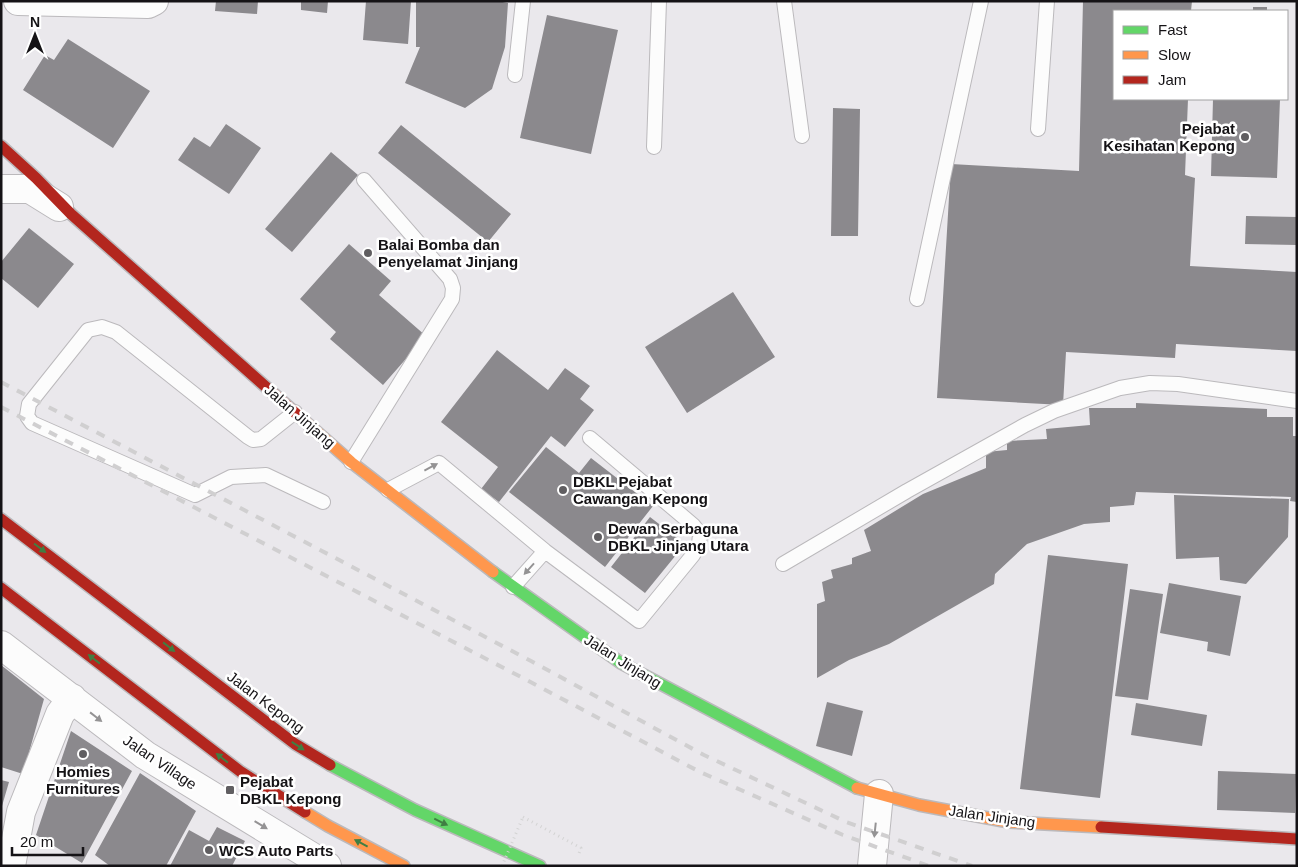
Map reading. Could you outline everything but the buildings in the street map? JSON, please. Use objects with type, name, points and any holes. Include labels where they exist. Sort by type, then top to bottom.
[{"type":"street","points":[[32,2],[148,4],[154,1]]},
{"type":"street","name":"Jalan Jinjang","points":[[1,146],[71,214],[352,462],[513,587],[620,663],[856,788],[919,805],[1009,822],[1297,839]]},
{"type":"street","name":"Jalan Jinjang","points":[[1,189],[30,189],[71,214]]},
{"type":"street","name":"Jalan Kepong","points":[[1,518],[295,744],[342,773],[392,799],[470,836],[540,866]]},
{"type":"street","points":[[1,588],[241,772],[328,826],[404,866]]},
{"type":"street","name":"Jalan Village","points":[[1,645],[145,755],[327,866]]},
{"type":"street","points":[[10,866],[21,812],[60,714],[72,698]]},
{"type":"street","points":[[872,866],[879,794]]},
{"type":"lane","points":[[515,74],[523,1]]},
{"type":"lane","points":[[654,147],[658,1]]},
{"type":"lane","points":[[784,1],[802,136]]},
{"type":"lane","points":[[917,299],[980,1]]},
{"type":"lane","points":[[1038,129],[1047,1]]},
{"type":"lane","points":[[352,462],[452,299],[453,288],[450,280],[364,180]]},
{"type":"lane","points":[[295,412],[261,439],[253,440],[248,438],[116,332],[102,327],[88,330],[29,404],[27,416],[32,423],[195,496],[231,477],[266,476],[323,502]]},
{"type":"lane","points":[[783,564],[907,491],[1026,425],[1054,411],[1110,391],[1150,383],[1178,384],[1297,401]]},
{"type":"lane","points":[[388,490],[439,462],[545,551],[639,621],[693,555],[698,545],[700,534],[693,525],[590,438]]},
{"type":"lane","points":[[513,587],[545,551]]},
{"type":"path","points":[[502,866],[523,817],[581,848],[578,856]]},
{"type":"railway","points":[[1,382],[531,661],[704,755],[846,822],[972,866]]},
{"type":"railway","points":[[1,407],[700,772],[843,835],[929,866]]},
{"type":"traffic: fast","points":[[493,572],[621,663],[857,788]]},
{"type":"traffic: fast","points":[[330,765],[415,810],[540,866]]},
{"type":"traffic: slow","points":[[301,418],[351,462],[493,572]]},
{"type":"traffic: slow","points":[[857,788],[919,805],[1009,822],[1101,827]]},
{"type":"traffic: slow","points":[[305,812],[404,866]]},
{"type":"traffic: jam","points":[[1,146],[71,214],[301,418]]},
{"type":"traffic: jam","points":[[1,519],[295,744],[330,765]]},
{"type":"traffic: jam","points":[[1,588],[241,772],[305,812]]},
{"type":"traffic: jam","points":[[1101,827],[1297,839]]},
{"type":"place","name":"Pejabat Kesihatan Kepong","points":[[1245,137]]},
{"type":"place","name":"Balai Bomba dan Penyelamat Jinjang","points":[[368,253]]},
{"type":"place","name":"DBKL Pejabat Cawangan Kepong","points":[[563,490]]},
{"type":"place","name":"Dewan Serbaguna DBKL Jinjang Utara","points":[[598,537]]},
{"type":"place","name":"Homies Furnitures","points":[[83,754]]},
{"type":"place","name":"Pejabat DBKL Kepong","points":[[230,790]]},
{"type":"place","name":"WCS Auto Parts","points":[[209,850]]}]
